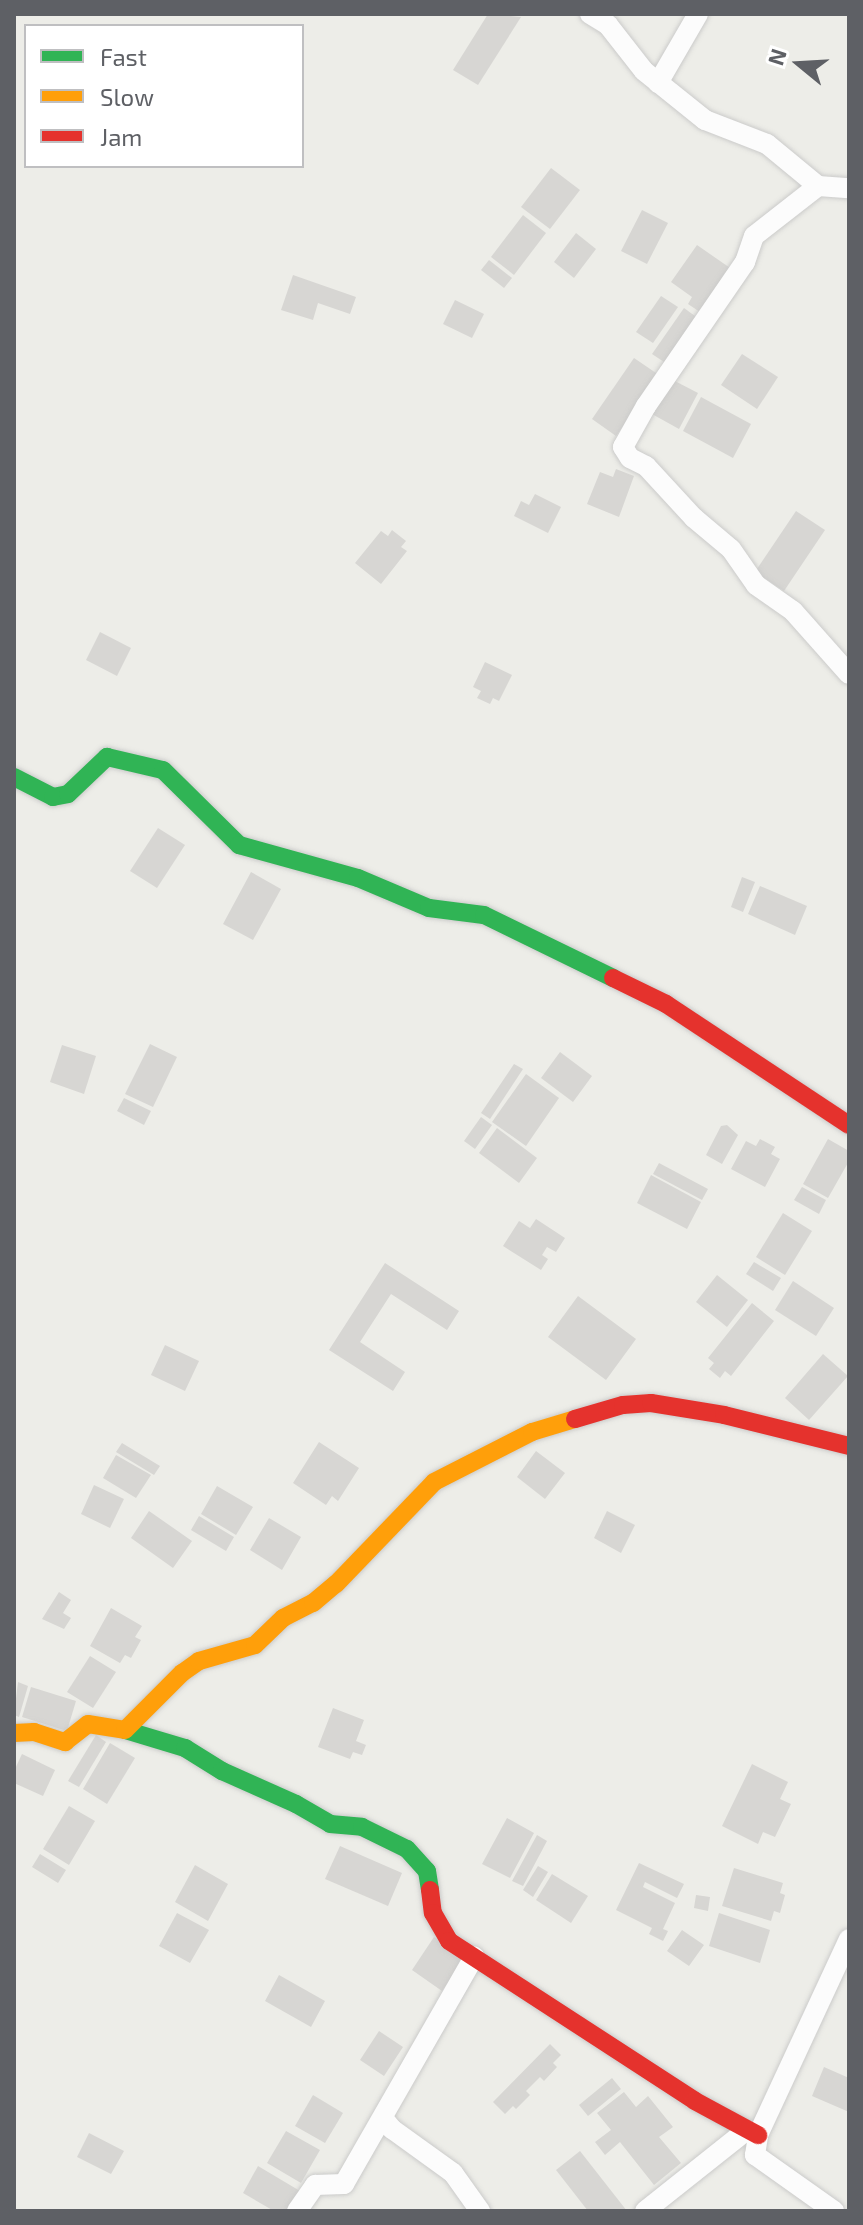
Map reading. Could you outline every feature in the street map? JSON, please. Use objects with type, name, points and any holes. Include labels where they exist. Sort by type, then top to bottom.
[{"type":"street","points":[[590,14],[608,25],[658,83],[705,120],[767,144],[818,186],[849,188]]},
{"type":"street","points":[[658,83],[698,14]]},
{"type":"street","points":[[818,186],[754,236],[745,262],[646,406],[623,447],[630,458],[646,466],[694,518],[731,549],[756,585],[793,611],[849,674]]},
{"type":"street","points":[[14,777],[53,797],[68,794],[107,757],[163,770],[239,845],[358,878],[429,908],[484,915],[666,1004],[849,1125]]},
{"type":"street","points":[[125,1730],[182,1673],[199,1661],[255,1645],[283,1618],[313,1603],[336,1584],[365,1550],[434,1482],[532,1432],[623,1405],[651,1403],[724,1415],[849,1446]]},
{"type":"street","points":[[14,1733],[34,1732],[65,1742],[88,1724],[125,1730],[185,1748],[222,1771],[296,1804],[330,1824],[362,1827],[407,1849],[427,1871],[433,1913],[440,1930],[474,1957],[695,2101],[753,2133]]},
{"type":"street","points":[[645,2211],[753,2133],[849,1939]]},
{"type":"street","points":[[297,2211],[315,2185],[344,2184],[474,1957]]},
{"type":"street","points":[[383,2118],[392,2129],[453,2173],[480,2211]]},
{"type":"street","points":[[753,2133],[755,2155],[834,2211]]},
{"type":"building","points":[[488,14],[521,17],[478,85],[453,70]]},
{"type":"building","points":[[551,168],[580,190],[550,229],[521,207]]},
{"type":"building","points":[[642,210],[668,223],[647,264],[621,251]]},
{"type":"building","points":[[523,215],[546,233],[514,275],[491,257]]},
{"type":"building","points":[[576,233],[596,249],[574,278],[554,262]]},
{"type":"building","points":[[697,245],[733,270],[703,314],[688,304],[692,297],[671,282]]},
{"type":"building","points":[[489,260],[512,278],[504,288],[481,270]]},
{"type":"building","points":[[293,275],[356,297],[350,314],[318,303],[313,320],[281,310]]},
{"type":"building","points":[[661,296],[678,307],[653,343],[636,332]]},
{"type":"building","points":[[455,300],[484,314],[472,338],[443,324]]},
{"type":"building","points":[[684,308],[699,319],[667,364],[652,354]]},
{"type":"building","points":[[742,354],[778,377],[757,409],[721,385]]},
{"type":"building","points":[[634,358],[659,375],[616,436],[592,419]]},
{"type":"building","points":[[671,379],[698,393],[679,429],[652,414]]},
{"type":"building","points":[[701,397],[751,424],[733,458],[683,431]]},
{"type":"building","points":[[616,469],[634,476],[619,517],[587,504],[600,472],[613,477]]},
{"type":"building","points":[[535,494],[561,507],[548,533],[514,516],[521,501],[529,505]]},
{"type":"building","points":[[796,511],[825,530],[784,591],[755,572]]},
{"type":"building","points":[[392,530],[406,541],[401,547],[407,551],[381,584],[355,563],[381,531],[388,536]]},
{"type":"building","points":[[100,632],[131,648],[117,676],[86,660]]},
{"type":"building","points":[[485,662],[512,675],[499,701],[493,698],[490,704],[477,698],[481,691],[473,687]]},
{"type":"building","points":[[158,828],[185,845],[157,888],[130,871]]},
{"type":"building","points":[[251,872],[281,889],[253,940],[223,924]]},
{"type":"building","points":[[742,877],[755,882],[743,912],[731,907]]},
{"type":"building","points":[[760,886],[807,906],[795,935],[748,914]]},
{"type":"building","points":[[150,1044],[177,1057],[153,1107],[125,1094]]},
{"type":"building","points":[[62,1045],[96,1056],[84,1094],[50,1082]]},
{"type":"building","points":[[560,1052],[592,1076],[573,1102],[541,1078]]},
{"type":"building","points":[[514,1064],[523,1069],[490,1119],[481,1113]]},
{"type":"building","points":[[526,1074],[559,1098],[526,1146],[492,1122]]},
{"type":"building","points":[[124,1098],[151,1111],[144,1125],[117,1111]]},
{"type":"building","points":[[481,1117],[492,1125],[475,1149],[464,1141]]},
{"type":"building","points":[[727,1125],[738,1135],[722,1164],[706,1155],[721,1126]]},
{"type":"building","points":[[497,1128],[537,1158],[519,1183],[479,1153]]},
{"type":"building","points":[[760,1139],[775,1147],[771,1154],[780,1159],[765,1187],[731,1169],[746,1141],[756,1146]]},
{"type":"building","points":[[828,1139],[849,1151],[849,1161],[828,1198],[803,1184]]},
{"type":"building","points":[[659,1163],[708,1189],[702,1200],[653,1174]]},
{"type":"building","points":[[651,1175],[701,1202],[687,1229],[637,1203]]},
{"type":"building","points":[[802,1187],[826,1200],[819,1214],[794,1200]]},
{"type":"building","points":[[783,1213],[812,1231],[785,1275],[756,1257]]},
{"type":"building","points":[[536,1219],[565,1238],[556,1252],[547,1247],[542,1255],[548,1259],[541,1270],[503,1246],[519,1221],[530,1228]]},
{"type":"building","points":[[754,1262],[781,1278],[773,1291],[746,1274]]},
{"type":"building","points":[[385,1263],[459,1311],[447,1330],[391,1294],[360,1342],[405,1372],[393,1391],[329,1350]]},
{"type":"building","points":[[717,1275],[748,1300],[727,1327],[696,1302]]},
{"type":"building","points":[[793,1281],[834,1308],[816,1336],[775,1310]]},
{"type":"building","points":[[578,1296],[636,1339],[606,1380],[548,1337]]},
{"type":"building","points":[[752,1303],[774,1321],[731,1376],[725,1371],[720,1378],[709,1369],[714,1363],[708,1358]]},
{"type":"building","points":[[165,1345],[199,1361],[185,1391],[151,1375]]},
{"type":"building","points":[[823,1354],[848,1376],[809,1420],[785,1398]]},
{"type":"building","points":[[319,1442],[359,1468],[338,1501],[332,1496],[326,1505],[293,1483]]},
{"type":"building","points":[[122,1443],[160,1466],[154,1475],[116,1452]]},
{"type":"building","points":[[536,1451],[565,1473],[545,1499],[517,1477]]},
{"type":"building","points":[[116,1455],[151,1475],[136,1498],[103,1478]]},
{"type":"building","points":[[94,1485],[124,1499],[110,1528],[81,1514]]},
{"type":"building","points":[[217,1486],[253,1507],[236,1535],[201,1514]]},
{"type":"building","points":[[149,1511],[192,1541],[173,1568],[131,1538]]},
{"type":"building","points":[[607,1511],[635,1525],[621,1553],[594,1538]]},
{"type":"building","points":[[199,1516],[234,1537],[226,1551],[191,1530]]},
{"type":"building","points":[[269,1518],[301,1537],[282,1570],[250,1550]]},
{"type":"building","points":[[59,1592],[71,1600],[63,1613],[71,1618],[64,1629],[42,1619]]},
{"type":"building","points":[[111,1608],[142,1626],[135,1637],[141,1640],[131,1658],[125,1655],[120,1663],[90,1646]]},
{"type":"building","points":[[90,1656],[116,1672],[93,1708],[67,1692]]},
{"type":"building","points":[[18,1682],[28,1686],[19,1717],[14,1715]]},
{"type":"building","points":[[31,1687],[76,1701],[67,1731],[22,1717]]},
{"type":"building","points":[[333,1708],[364,1720],[356,1741],[366,1745],[362,1755],[353,1752],[350,1759],[318,1747]]},
{"type":"building","points":[[96,1735],[106,1742],[79,1787],[68,1781]]},
{"type":"building","points":[[110,1743],[135,1758],[107,1804],[83,1789]]},
{"type":"building","points":[[22,1754],[55,1770],[43,1796],[14,1783],[14,1771]]},
{"type":"building","points":[[752,1764],[788,1782],[780,1799],[791,1804],[775,1837],[763,1832],[758,1844],[722,1826]]},
{"type":"building","points":[[69,1806],[95,1821],[69,1865],[43,1849]]},
{"type":"building","points":[[507,1818],[534,1833],[510,1878],[482,1864]]},
{"type":"building","points":[[537,1835],[547,1841],[523,1886],[512,1881]]},
{"type":"building","points":[[340,1846],[402,1873],[388,1906],[325,1879]]},
{"type":"building","points":[[40,1854],[66,1870],[58,1883],[32,1867]]},
{"type":"building","points":[[639,1863],[684,1884],[677,1898],[645,1882],[643,1887],[675,1903],[663,1929],[668,1931],[663,1941],[649,1934],[652,1928],[616,1910]]},
{"type":"building","points":[[195,1865],[228,1884],[208,1921],[175,1902]]},
{"type":"building","points":[[538,1866],[548,1872],[533,1897],[523,1890]]},
{"type":"building","points":[[734,1868],[783,1883],[780,1893],[785,1895],[780,1913],[774,1911],[771,1921],[722,1906]]},
{"type":"building","points":[[552,1874],[588,1896],[571,1923],[536,1900]]},
{"type":"building","points":[[696,1895],[710,1897],[708,1911],[694,1908]]},
{"type":"building","points":[[177,1913],[209,1930],[190,1963],[159,1946]]},
{"type":"building","points":[[719,1913],[770,1930],[760,1963],[709,1946]]},
{"type":"building","points":[[682,1930],[704,1945],[689,1966],[667,1951]]},
{"type":"building","points":[[434,1937],[465,1958],[442,1991],[412,1970]]},
{"type":"building","points":[[279,1975],[325,2001],[311,2027],[265,2001]]},
{"type":"building","points":[[379,2031],[403,2047],[384,2076],[360,2060]]},
{"type":"building","points":[[550,2044],[561,2055],[553,2063],[557,2067],[544,2081],[540,2077],[526,2091],[530,2095],[516,2109],[513,2106],[505,2114],[493,2102]]},
{"type":"building","points":[[824,2067],[849,2078],[849,2112],[812,2096]]},
{"type":"building","points":[[612,2078],[621,2089],[588,2116],[579,2105]]},
{"type":"building","points":[[624,2092],[636,2107],[648,2096],[673,2127],[659,2137],[681,2163],[654,2185],[620,2142],[605,2155],[595,2142],[611,2130],[597,2113]]},
{"type":"building","points":[[313,2095],[343,2113],[325,2143],[295,2126]]},
{"type":"building","points":[[286,2131],[320,2150],[301,2183],[267,2163]]},
{"type":"building","points":[[89,2133],[124,2151],[111,2174],[77,2157]]},
{"type":"building","points":[[580,2151],[627,2211],[588,2211],[556,2170]]},
{"type":"building","points":[[258,2166],[300,2191],[288,2211],[274,2211],[243,2193]]},
{"type":"traffic: fast","points":[[14,777],[53,797],[68,794],[107,757],[163,770],[239,845],[358,878],[429,908],[484,915],[613,978]]},
{"type":"traffic: fast","points":[[125,1730],[185,1748],[222,1771],[296,1804],[330,1824],[362,1827],[407,1849],[427,1871],[430,1890]]},
{"type":"traffic: slow","points":[[14,1733],[34,1732],[65,1742],[88,1724],[125,1730],[182,1673],[199,1661],[255,1645],[283,1618],[313,1603],[336,1584],[434,1482],[532,1432],[575,1419]]},
{"type":"traffic: jam","points":[[613,978],[666,1004],[849,1125]]},
{"type":"traffic: jam","points":[[575,1419],[623,1405],[651,1403],[724,1415],[849,1446]]},
{"type":"traffic: jam","points":[[430,1890],[433,1913],[449,1941],[695,2101],[758,2135]]}]
